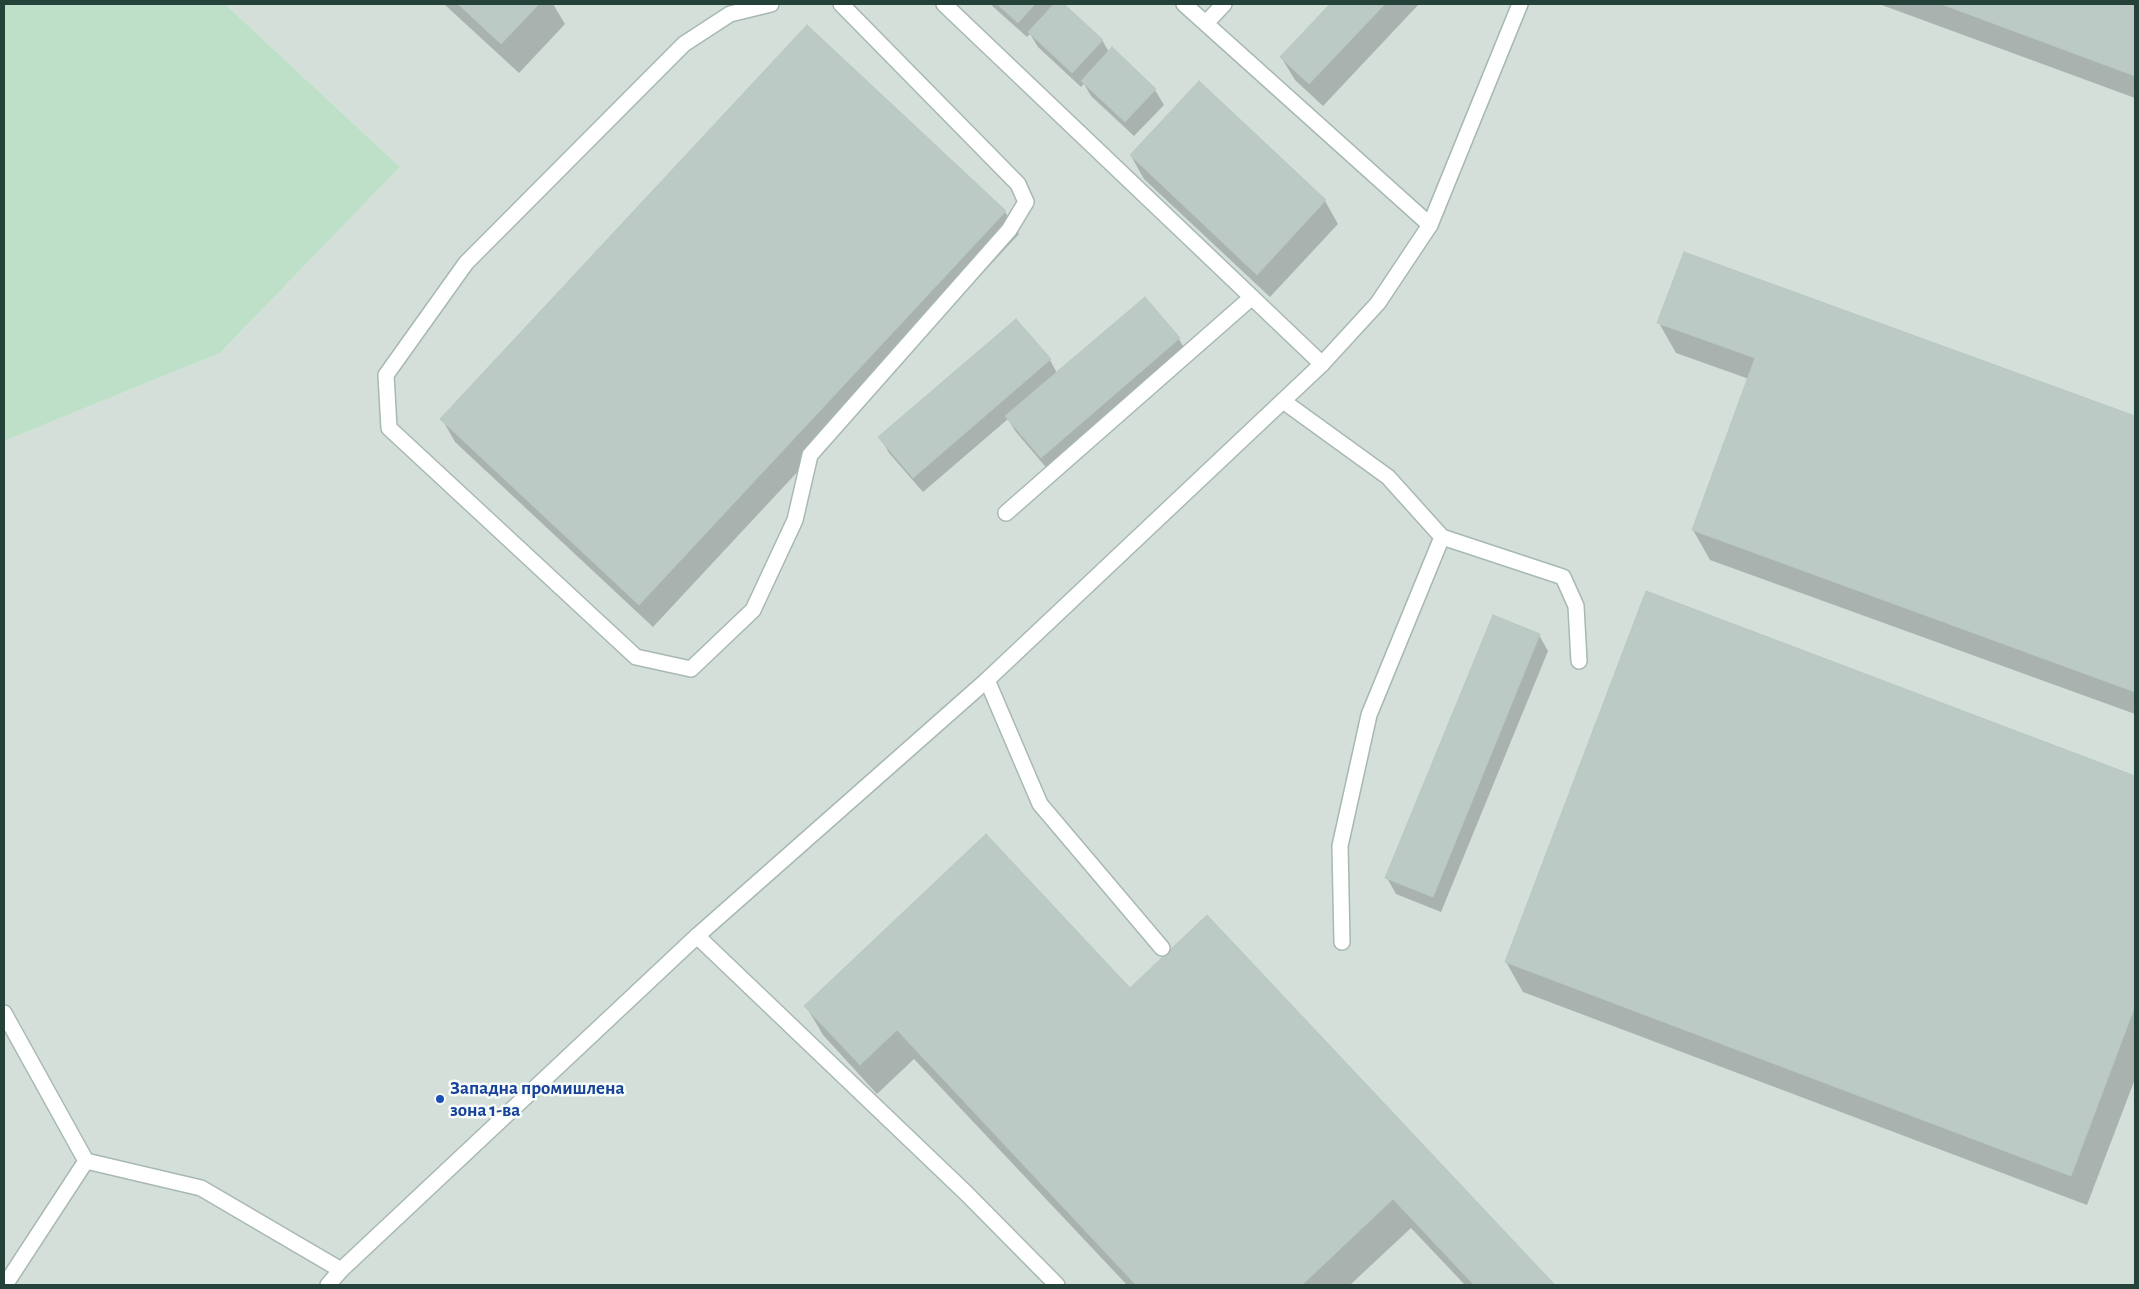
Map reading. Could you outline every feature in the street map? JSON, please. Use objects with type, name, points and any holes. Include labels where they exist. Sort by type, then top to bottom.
[{"type":"street","points":[[771,4],[730,14],[684,44],[466,263],[386,375],[389,428],[636,657],[690,669],[753,610],[794,520],[810,455],[1009,230],[1026,202],[1018,184],[842,4]]},
{"type":"street","points":[[944,4],[1322,364]]},
{"type":"street","points":[[1184,4],[1430,225]]},
{"type":"street","points":[[1206,23],[1224,4]]},
{"type":"street","points":[[328,1285],[341,1270],[697,936],[986,680],[1322,364],[1378,302],[1430,225],[1520,4]]},
{"type":"street","points":[[1006,513],[1252,297]]},
{"type":"street","points":[[1283,401],[1388,477],[1442,537],[1562,577],[1576,606],[1579,661]]},
{"type":"street","points":[[1342,942],[1340,846],[1369,715],[1442,537]]},
{"type":"street","points":[[986,680],[1040,804],[1162,948]]},
{"type":"street","points":[[697,936],[966,1193],[1057,1285]]},
{"type":"street","points":[[4,1013],[86,1160],[201,1188],[341,1270]]},
{"type":"street","points":[[5,1285],[86,1160]]},
{"type":"shaded area","points":[[225,4],[2135,4],[2135,1285],[4,1285],[4,441],[220,353],[400,167]]},
{"type":"green space","points":[[4,4],[225,4],[400,167],[220,353],[4,441]]},
{"type":"building","points":[[458,4],[539,4],[501,44]]},
{"type":"building","points":[[997,4],[1035,4],[1018,23]]},
{"type":"building","points":[[1054,4],[1064,4],[1103,40],[1072,73],[1028,32]]},
{"type":"building","points":[[1330,4],[1385,4],[1309,84],[1280,57]]},
{"type":"building","points":[[1941,4],[2135,4],[2135,76]]},
{"type":"building","points":[[807,25],[1006,211],[639,605],[440,419]]},
{"type":"building","points":[[1112,47],[1156,89],[1125,122],[1081,81]]},
{"type":"building","points":[[1199,81],[1326,200],[1257,275],[1130,155]]},
{"type":"building","points":[[1684,252],[2135,416],[2135,692],[1692,530],[1755,358],[1657,323]]},
{"type":"building","points":[[1145,297],[1180,338],[1041,458],[1005,416]]},
{"type":"building","points":[[1016,319],[1051,359],[913,478],[878,437]]},
{"type":"building","points":[[1646,591],[2135,776],[2135,1006],[2071,1176],[1505,962]]},
{"type":"building","points":[[1493,615],[1540,634],[1433,897],[1385,878]]},
{"type":"building","points":[[986,834],[1130,988],[1207,915],[1555,1285],[1474,1285],[1393,1199],[1302,1285],[1136,1285],[897,1030],[860,1065],[804,1006]]},
{"type":"place","name":"Западна промишлена зона 1-ва","points":[[440,1099]]}]
